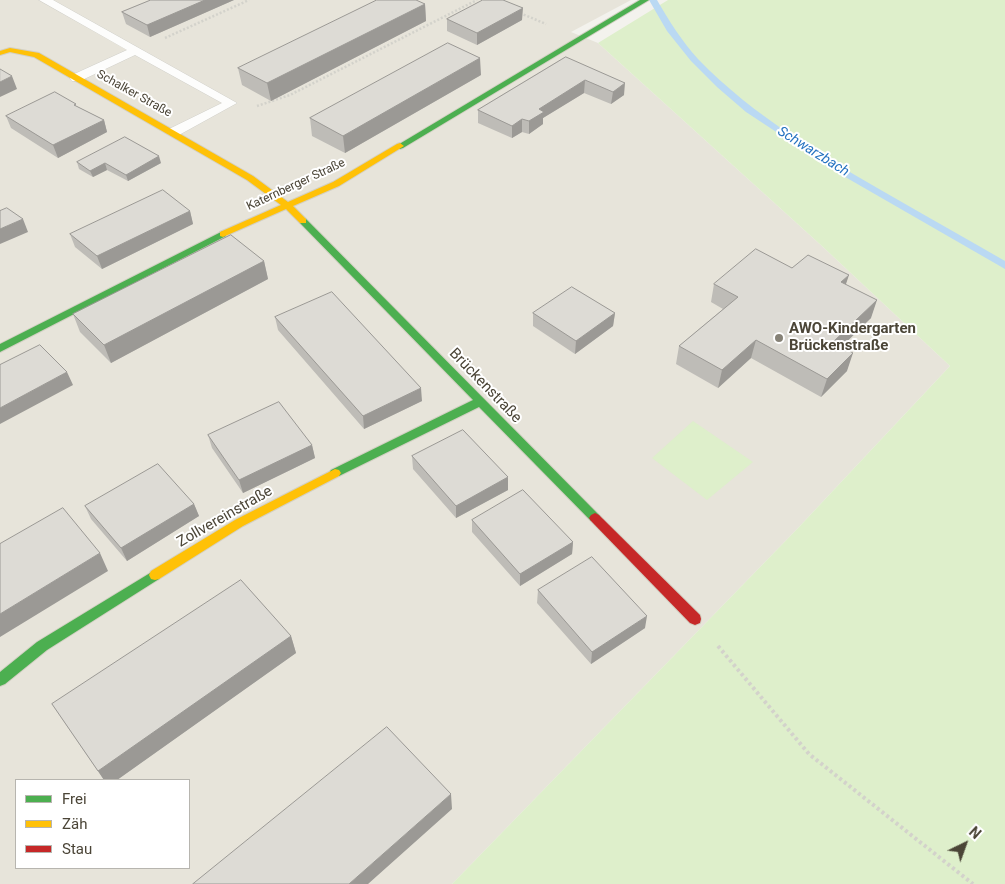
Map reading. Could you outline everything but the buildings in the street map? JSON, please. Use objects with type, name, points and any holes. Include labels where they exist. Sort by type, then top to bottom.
[{"type":"street","name":"Katernberger Straße","points":[[0,348],[229,232],[336,184],[642,2]]},
{"type":"street","name":"Schalker Straße","points":[[0,53],[10,50],[36,55],[174,132],[250,178]]},
{"type":"street","name":"Brückenstraße","points":[[250,178],[287,205],[313,230],[479,402],[695,619]]},
{"type":"street","name":"Zollvereinstraße","points":[[0,680],[42,646],[239,523],[479,402]]},
{"type":"lane","points":[[45,0],[231,103]]},
{"type":"lane","points":[[76,78],[137,51]]},
{"type":"lane","points":[[174,132],[231,103]]},
{"type":"path","points":[[137,51],[249,0]]},
{"type":"path","points":[[231,103],[259,106],[290,95],[477,0]]},
{"type":"path","points":[[514,10],[582,39]]},
{"type":"path","points":[[695,619],[809,754],[973,884]]},
{"type":"shaded area","points":[[0,0],[631,0],[571,32],[598,43],[823,247],[950,366],[798,528],[452,884],[0,884]]},
{"type":"green space","points":[[668,0],[1005,0],[1005,884],[452,884],[798,528],[950,366],[823,247],[598,43]]},
{"type":"green space","points":[[693,421],[753,462],[707,500],[652,458]]},
{"type":"waterway","name":"Schwarzbach","points":[[653,0],[671,31],[694,59],[721,86],[750,110],[812,153],[1005,266]]},
{"type":"traffic: fast","points":[[400,146],[645,0]]},
{"type":"traffic: fast","points":[[303,221],[595,518]]},
{"type":"traffic: fast","points":[[0,348],[223,234]]},
{"type":"traffic: fast","points":[[335,473],[479,402]]},
{"type":"traffic: fast","points":[[0,680],[42,646],[155,575]]},
{"type":"traffic: slow","points":[[0,53],[10,50],[36,55],[250,178],[287,205],[303,221]]},
{"type":"traffic: slow","points":[[223,234],[336,184],[400,146]]},
{"type":"traffic: slow","points":[[155,575],[239,523],[335,473]]},
{"type":"traffic: jam","points":[[595,518],[695,619]]},
{"type":"place","name":"AWO-Kindergarten Brückenstraße","points":[[779,338]]}]
